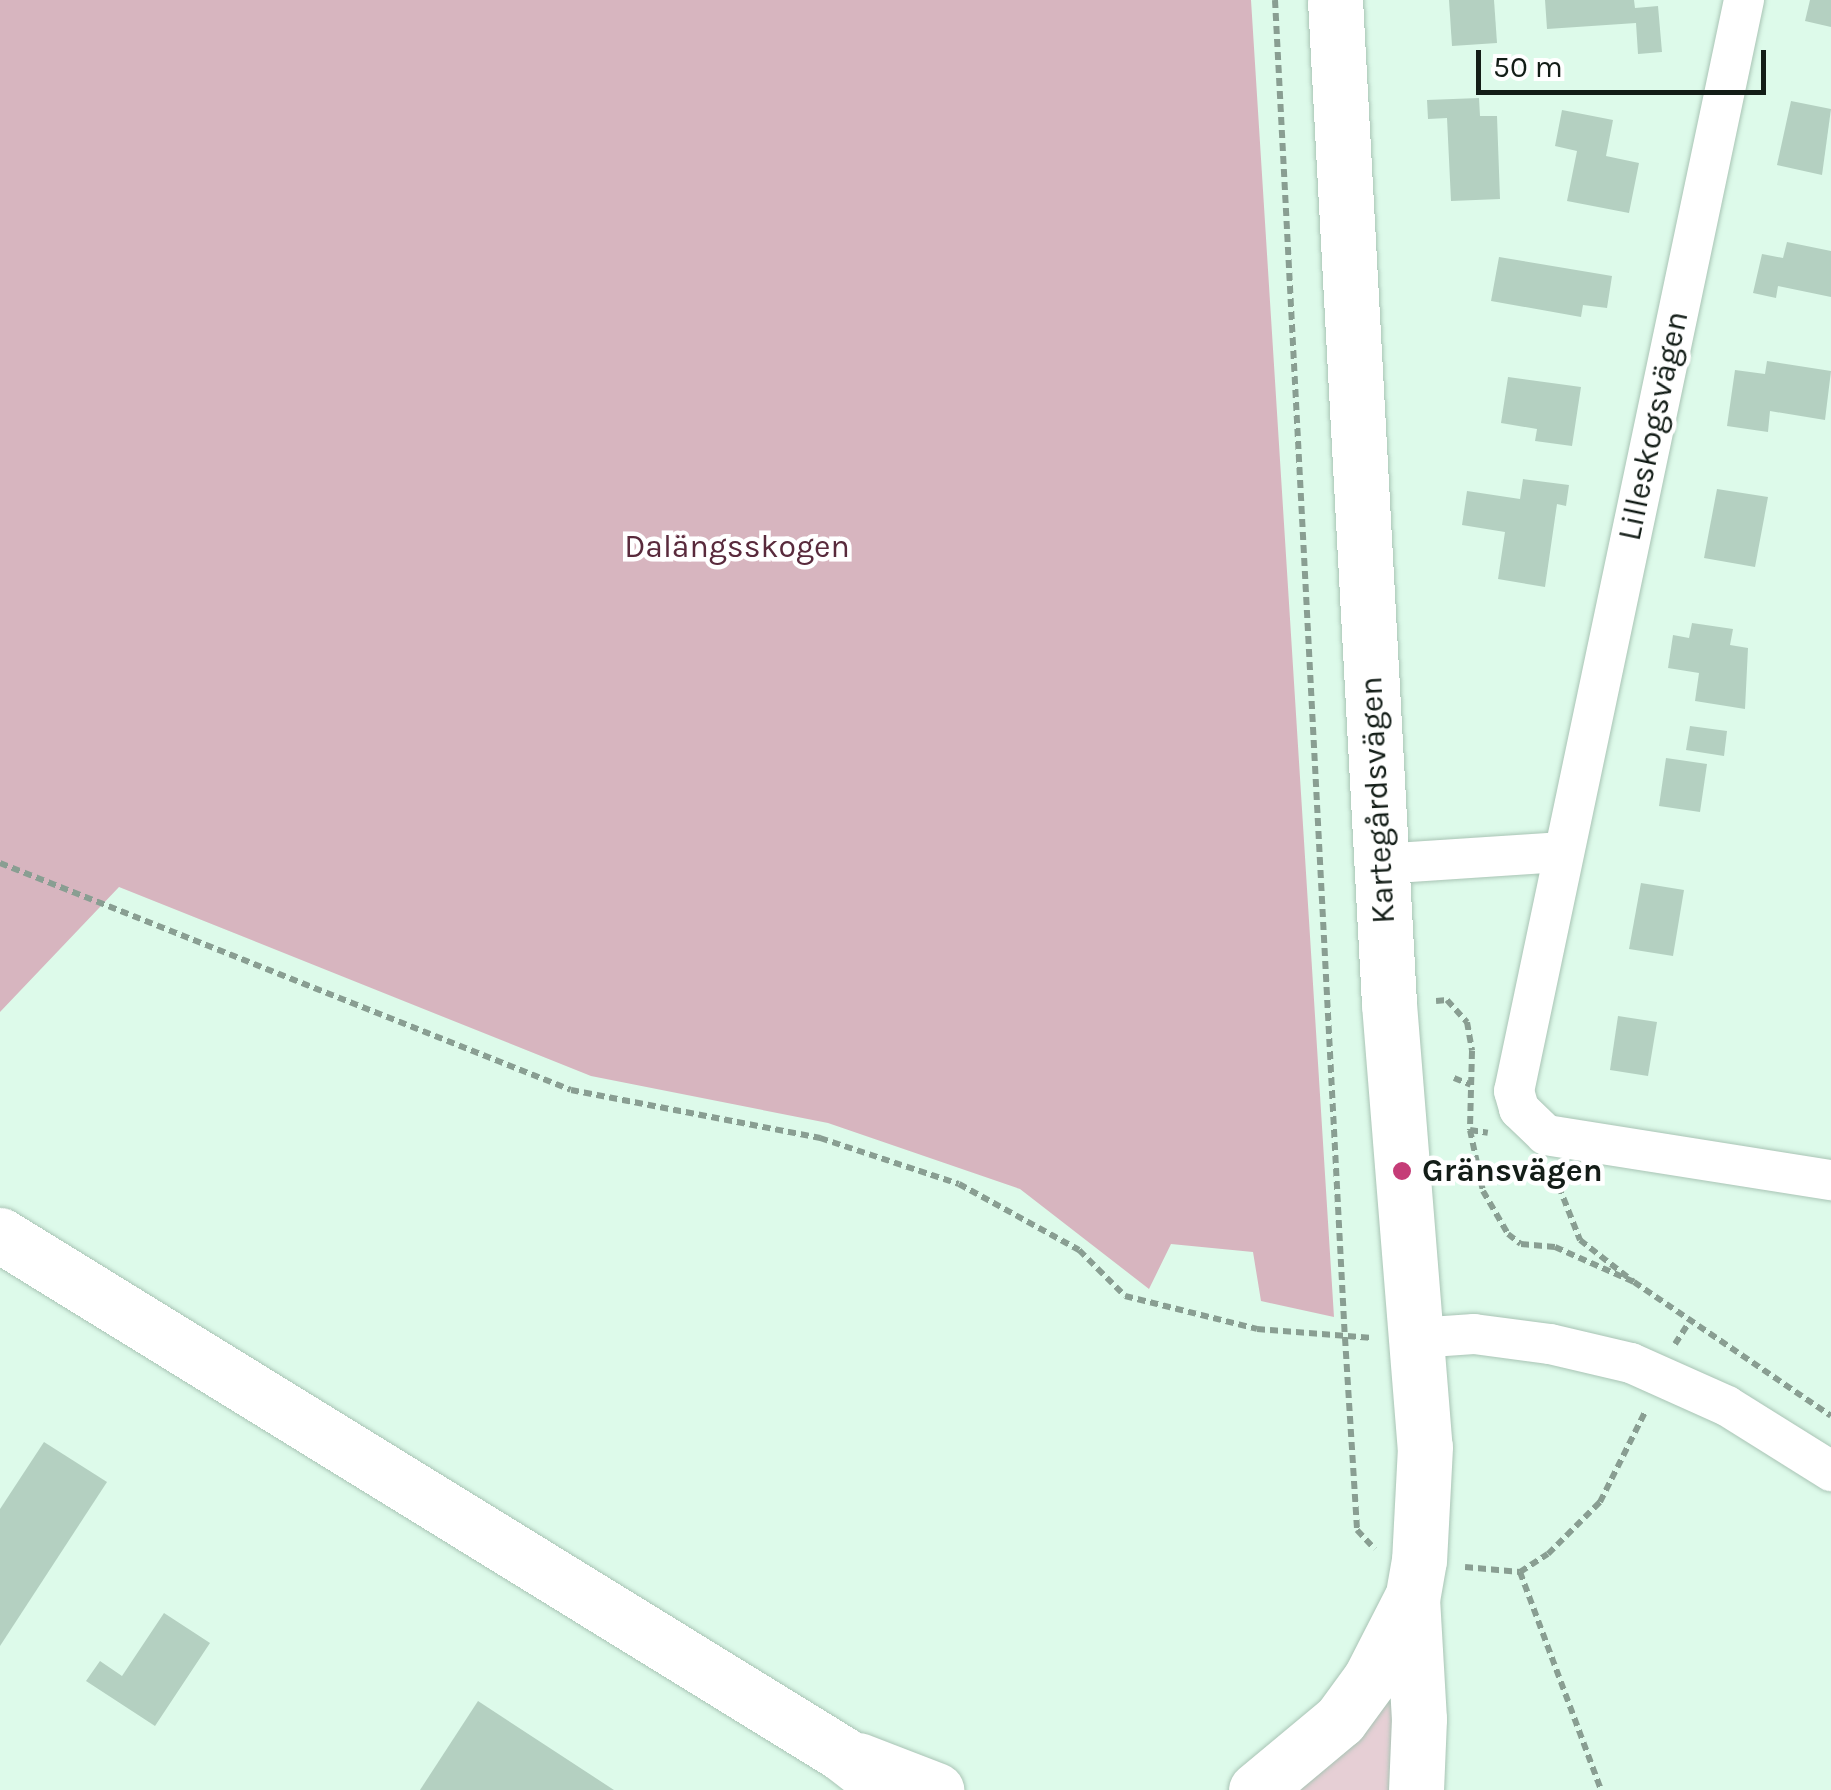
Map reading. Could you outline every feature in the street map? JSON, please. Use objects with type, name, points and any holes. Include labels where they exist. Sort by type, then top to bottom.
[{"type":"street","name":"Kartegårdsvägen","points":[[1335,0],[1389,1004],[1426,1447],[1420,1560],[1412,1598],[1419,1719],[1416,1790]]},
{"type":"street","name":"Lilleskogsvägen","points":[[1546,1135],[1519,1109],[1514,1091],[1744,0]]},
{"type":"street","points":[[1381,864],[1563,852]]},
{"type":"street","points":[[1546,1135],[1831,1180]]},
{"type":"street","points":[[0,1236],[841,1753],[889,1790]]},
{"type":"street","points":[[1416,1338],[1474,1334],[1550,1344],[1631,1363],[1727,1406],[1831,1471]]},
{"type":"street","name":"Kartegårdsvägen","points":[[1256,1790],[1340,1720],[1370,1679],[1412,1598]]},
{"type":"street","points":[[841,1753],[936,1790]]},
{"type":"path","points":[[0,862],[571,1090],[820,1138],[959,1184],[1079,1250],[1126,1296],[1258,1329],[1344,1338],[1416,1338]]},
{"type":"path","points":[[1389,1004],[1446,1000],[1460,1010],[1472,1050],[1470,1130],[1483,1192],[1508,1234],[1521,1244],[1556,1247],[1634,1282]]},
{"type":"path","points":[[1454,1078],[1471,1085]]},
{"type":"path","points":[[1470,1130],[1546,1135],[1555,1180],[1580,1240],[1634,1282],[1831,1416]]},
{"type":"path","points":[[1520,1572],[1548,1554],[1600,1502],[1660,1374],[1692,1318]]},
{"type":"shaded area","points":[[1392,1666],[1396,1790],[1293,1790]]},
{"type":"green space","name":"Dalängsskogen","points":[[0,0],[1251,0],[1334,1317],[1261,1301],[1253,1252],[1171,1244],[1149,1289],[1020,1189],[828,1123],[591,1076],[119,887],[0,1012]]},
{"type":"building","points":[[1449,0],[1494,0],[1497,43],[1452,46]]},
{"type":"building","points":[[1545,0],[1634,0],[1635,8],[1658,6],[1662,52],[1638,54],[1636,23],[1547,29]]},
{"type":"building","points":[[1810,0],[1831,0],[1831,27],[1805,21]]},
{"type":"building","points":[[1479,98],[1480,116],[1497,116],[1500,199],[1451,201],[1447,118],[1428,119],[1427,100]]},
{"type":"building","points":[[1791,101],[1831,109],[1822,175],[1777,165]]},
{"type":"building","points":[[1562,110],[1613,120],[1606,156],[1639,163],[1629,213],[1567,201],[1577,151],[1555,146]]},
{"type":"building","points":[[1787,242],[1831,251],[1831,297],[1778,286],[1776,298],[1753,293],[1762,254],[1783,258]]},
{"type":"building","points":[[1499,257],[1612,276],[1607,308],[1583,305],[1581,317],[1491,301]]},
{"type":"building","points":[[1767,361],[1831,371],[1825,420],[1770,411],[1768,432],[1727,426],[1735,370],[1765,374]]},
{"type":"building","points":[[1508,377],[1581,387],[1572,446],[1535,441],[1537,429],[1501,423]]},
{"type":"building","points":[[1523,479],[1569,485],[1566,506],[1557,504],[1545,587],[1498,579],[1505,532],[1462,525],[1467,491],[1520,499]]},
{"type":"building","points":[[1717,489],[1768,497],[1755,567],[1704,558]]},
{"type":"building","points":[[1692,623],[1733,629],[1730,645],[1748,648],[1745,709],[1695,701],[1699,673],[1668,668],[1673,635],[1689,638]]},
{"type":"building","points":[[1690,726],[1727,731],[1724,756],[1686,750]]},
{"type":"building","points":[[1666,758],[1707,764],[1700,812],[1659,806]]},
{"type":"building","points":[[1641,883],[1684,890],[1673,956],[1629,949]]},
{"type":"building","points":[[1618,1016],[1657,1022],[1648,1076],[1610,1070]]},
{"type":"building","points":[[44,1442],[107,1482],[0,1646],[0,1509]]},
{"type":"building","points":[[164,1613],[210,1643],[155,1726],[86,1681],[100,1661],[122,1676]]},
{"type":"building","points":[[478,1701],[614,1790],[420,1790]]},
{"type":"place","name":"Gränsvägen","points":[[1402,1171]]}]
